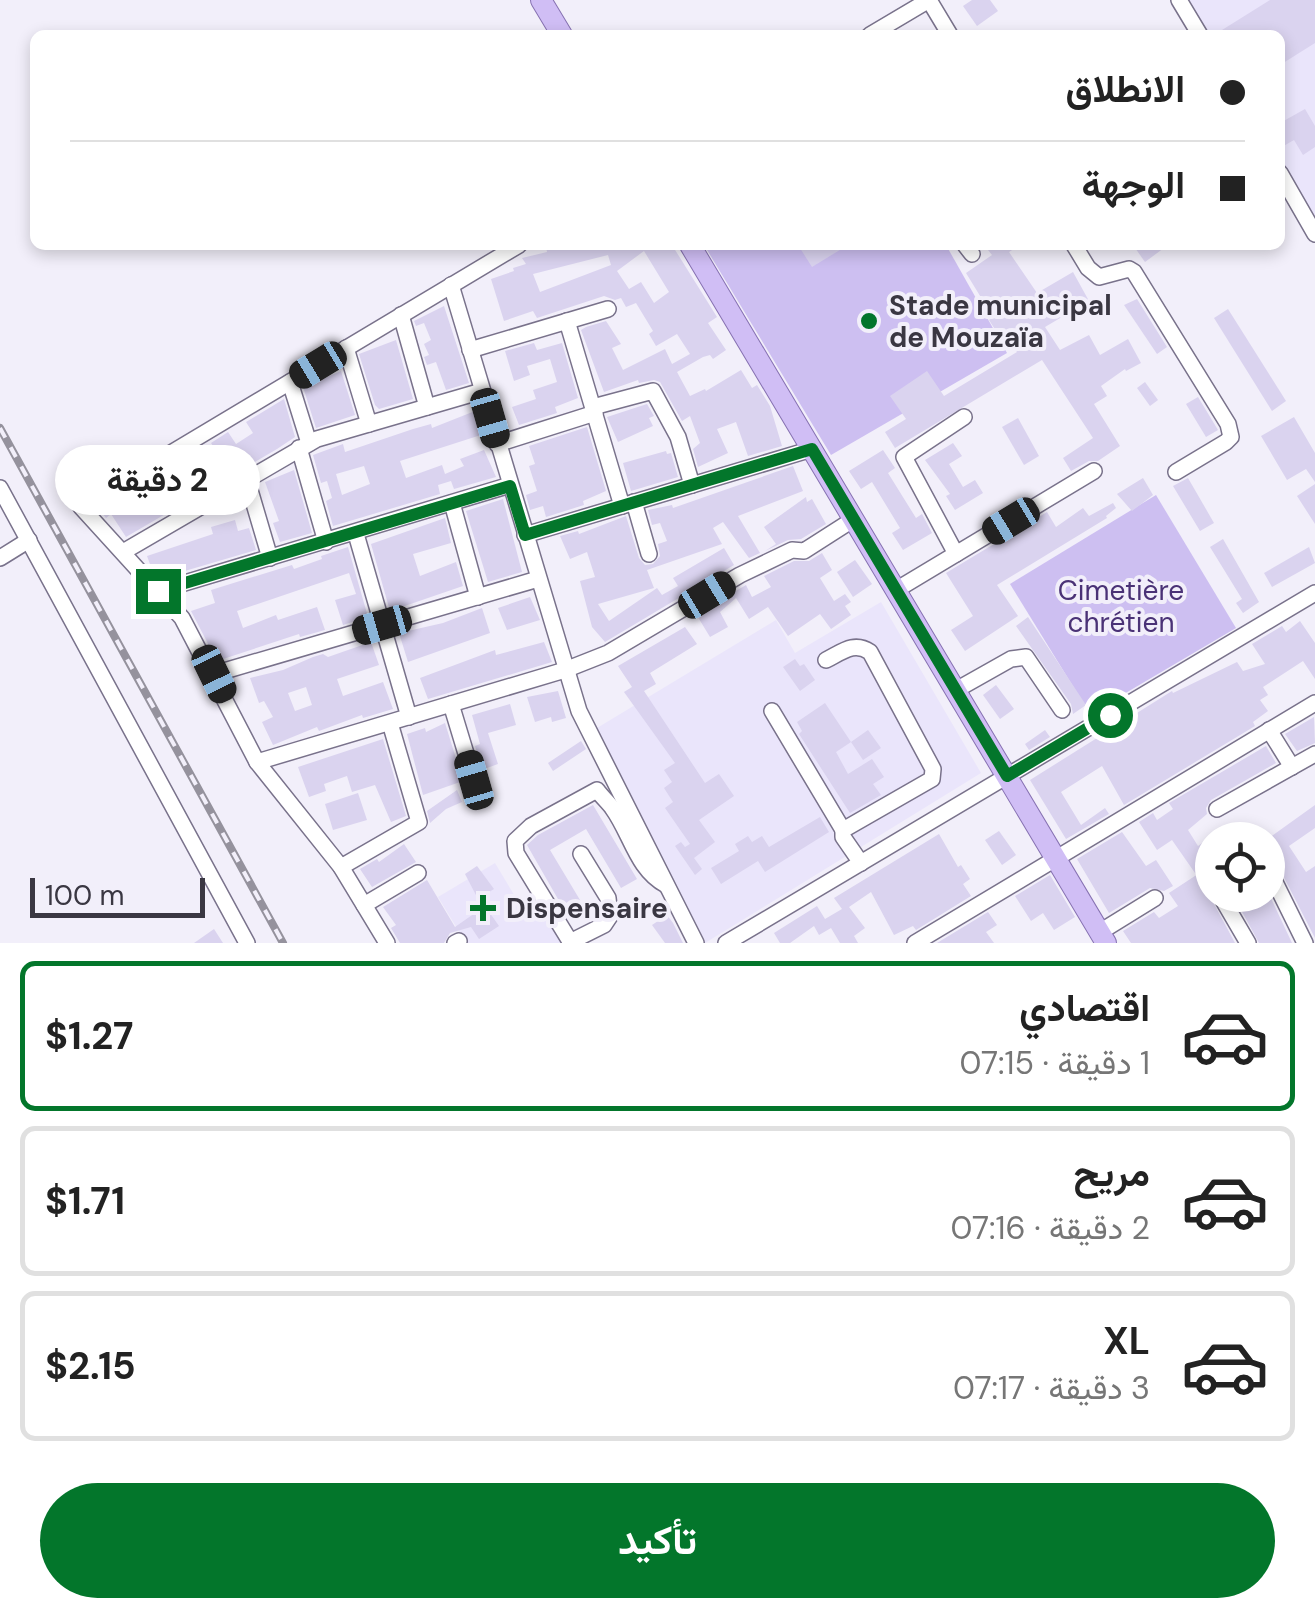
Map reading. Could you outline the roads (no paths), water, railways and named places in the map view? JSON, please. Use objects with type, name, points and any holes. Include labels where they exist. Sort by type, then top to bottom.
[{"type":"main road","points":[[541,0],[559,30]]},
{"type":"main road","points":[[693,250],[1103,938]]},
{"type":"street","points":[[878,30],[929,0],[947,30]]},
{"type":"street","points":[[1180,0],[1197,30]]},
{"type":"street","points":[[1285,182],[1315,234]]},
{"type":"street","points":[[387,943],[341,868],[256,762],[182,618],[81,508],[509,250]]},
{"type":"street","points":[[1077,250],[1099,277],[1128,268],[1134,272],[1228,424],[1231,437],[1226,442],[1176,472]]},
{"type":"street","points":[[451,284],[579,711],[696,943]]},
{"type":"street","points":[[470,350],[608,309]]},
{"type":"street","points":[[401,315],[428,407]]},
{"type":"street","points":[[567,321],[594,410],[649,554]]},
{"type":"street","points":[[346,348],[369,424]]},
{"type":"street","points":[[290,382],[326,542]]},
{"type":"street","points":[[123,552],[304,446],[482,391]]},
{"type":"street","points":[[497,444],[653,391],[678,437],[692,485]]},
{"type":"street","points":[[956,554],[904,457],[964,418]]},
{"type":"street","points":[[525,535],[812,449]]},
{"type":"street","points":[[896,590],[1094,471]]},
{"type":"street","points":[[248,480],[270,558]]},
{"type":"street","points":[[158,591],[510,486]]},
{"type":"street","points":[[0,488],[247,943]]},
{"type":"street","points":[[452,504],[478,597]]},
{"type":"street","points":[[256,762],[565,670],[608,653],[740,575],[792,550],[804,551],[854,519]]},
{"type":"street","points":[[356,534],[409,717]]},
{"type":"street","points":[[0,558],[29,540]]},
{"type":"street","points":[[214,674],[538,580]]},
{"type":"street","points":[[726,943],[1315,593]]},
{"type":"street","points":[[826,660],[851,646],[862,646],[870,652],[930,760],[934,776],[843,830]]},
{"type":"street","points":[[956,690],[1011,658],[1026,657],[1062,710]]},
{"type":"street","points":[[915,943],[1315,703]]},
{"type":"street","points":[[452,704],[474,780]]},
{"type":"street","points":[[772,711],[861,863]]},
{"type":"street","points":[[341,868],[419,822],[390,722]]},
{"type":"street","points":[[1270,730],[1292,767]]},
{"type":"street","points":[[1216,809],[1315,754]]},
{"type":"street","points":[[581,854],[608,898],[610,916],[604,925],[570,943],[516,853],[515,841],[531,826],[596,790],[614,810],[643,864],[656,880],[670,886]]},
{"type":"street","points":[[364,905],[418,873]]},
{"type":"street","points":[[1103,938],[1155,898]]},
{"type":"street","points":[[1285,902],[1305,943]]},
{"type":"street","points":[[1230,912],[1248,943]]},
{"type":"railway","points":[[0,428],[283,943]]},
{"type":"place","name":"Stade municipal de Mouzaïa","points":[[869,321]]},
{"type":"place","name":"Dispensaire","points":[[483,908]]},
{"type":"park label","name":"Cimetière chrétien","points":[[1121,606]]}]
